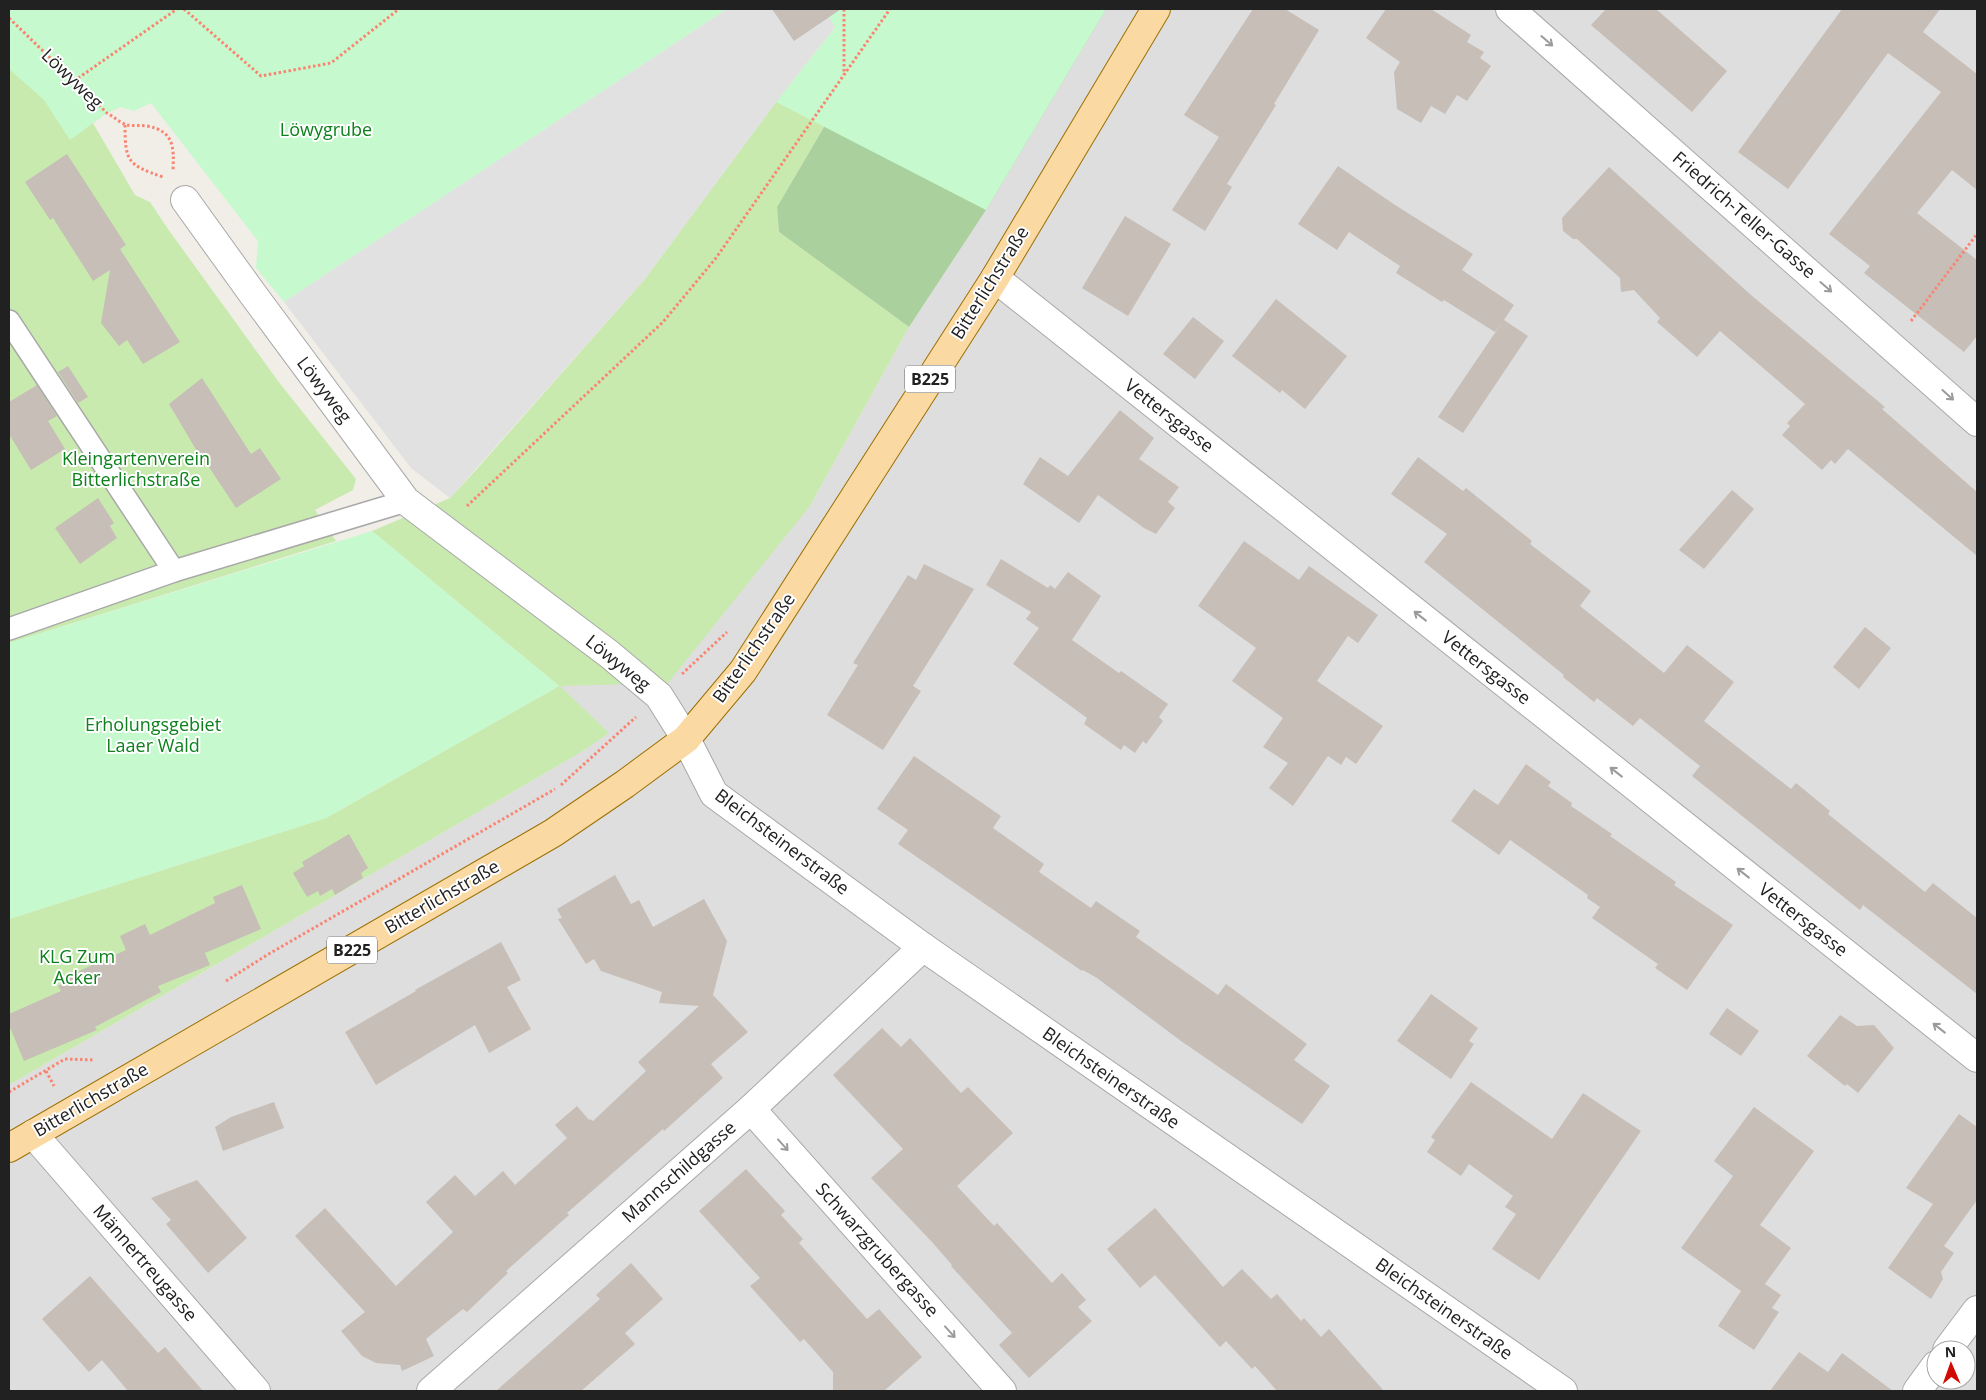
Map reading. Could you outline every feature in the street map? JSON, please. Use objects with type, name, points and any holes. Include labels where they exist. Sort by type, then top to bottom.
[{"type":"main road","name":"Bitterlichstraße","points":[[9,1148],[553,833],[625,784],[686,739],[743,671],[995,278],[1156,9]]},
{"type":"street","name":"Friedrich-Teller-Gasse","points":[[1510,9],[1977,422]]},
{"type":"street","name":"Löwyweg","points":[[179,190],[252,293],[406,501],[609,654],[659,696],[686,739]]},
{"type":"street","name":"Vettersgasse","points":[[995,278],[1977,1058]]},
{"type":"street","name":"Bleichsteinerstraße","points":[[686,739],[714,794],[923,947],[1563,1391]]},
{"type":"street","name":"Mannschildgasse","points":[[431,1391],[751,1109],[923,947]]},
{"type":"street","name":"Schwarzgrubergasse","points":[[751,1109],[1002,1391]]},
{"type":"street","name":"Männertreugasse","points":[[33,1134],[256,1391]]},
{"type":"street","points":[[1954,1340],[1977,1310]]},
{"type":"street","points":[[1917,1391],[1926,1379]]},
{"type":"lane","points":[[9,321],[174,571]]},
{"type":"lane","points":[[11,624],[174,571],[406,501]]},
{"type":"path","points":[[74,81],[177,9]]},
{"type":"path","points":[[184,9],[261,76],[331,63],[399,9]]},
{"type":"path","points":[[844,9],[844,75]]},
{"type":"path","points":[[443,529],[663,322],[716,258],[890,9]]},
{"type":"path","name":"Löwyweg","points":[[9,18],[107,113],[125,125]]},
{"type":"path","points":[[125,125],[148,126],[160,131],[170,139],[174,149],[179,190],[142,170],[132,162],[125,149],[125,125]]},
{"type":"path","points":[[1893,346],[1977,234]]},
{"type":"path","points":[[225,982],[559,786],[730,629]]},
{"type":"path","points":[[9,1092],[65,1059],[94,1060],[102,1055]]},
{"type":"shaded area","points":[[727,9],[824,9],[835,27],[776,102],[644,280],[450,498],[411,468],[284,302]]},
{"type":"shaded area","points":[[1106,9],[1977,9],[1977,1391],[9,1391],[9,1085],[583,751],[608,733],[559,686],[810,506],[909,327],[986,210]]},
{"type":"green space","name":"Kleingartenverein Bitterlichstraße","points":[[9,9],[22,9],[120,107],[93,123],[135,195],[150,202],[278,381],[356,479],[353,490],[315,510],[336,541],[9,643]]},
{"type":"green space","name":"Löwygrube","points":[[9,9],[727,9],[284,302],[256,268],[258,241],[151,103],[134,111],[120,107],[107,113],[70,140],[44,100],[9,69]]},
{"type":"green space","points":[[824,9],[1106,9],[986,210],[776,102],[835,28]]},
{"type":"green space","points":[[1106,9],[986,210],[909,327],[779,232],[777,207],[858,69]]},
{"type":"green space","name":"KLG Zum Acker","points":[[835,28],[858,69],[777,207],[779,232],[909,327],[810,506],[668,683],[560,686],[609,733],[583,751],[9,1085],[9,919],[326,818],[559,686],[372,531],[450,498],[476,470],[644,280],[776,102]]},
{"type":"green space","name":"Erholungsgebiet Laaer Wald","points":[[372,531],[559,686],[326,818],[9,919],[9,643]]},
{"type":"building","points":[[772,9],[841,9],[794,41]]},
{"type":"building","points":[[1253,9],[1285,9],[1319,30],[1274,104],[1276,105],[1227,184],[1232,187],[1205,231],[1172,210],[1219,137],[1184,115]]},
{"type":"building","points":[[1386,9],[1431,9],[1471,35],[1467,42],[1484,52],[1480,58],[1491,66],[1467,101],[1457,95],[1445,114],[1431,106],[1421,123],[1397,109],[1394,72],[1400,62],[1366,38]]},
{"type":"building","points":[[1606,9],[1656,9],[1727,71],[1692,112],[1591,25]]},
{"type":"building","points":[[1842,9],[1940,9],[1923,32],[1977,74],[1977,190],[1952,170],[1917,213],[1977,260],[1977,336],[1964,352],[1864,273],[1870,266],[1829,234],[1941,92],[1888,53],[1788,189],[1738,152]]},
{"type":"building","points":[[67,154],[126,245],[120,249],[180,342],[143,364],[127,340],[119,346],[101,323],[110,270],[93,281],[53,218],[50,220],[25,182]]},
{"type":"building","points":[[1338,166],[1395,205],[1473,254],[1462,270],[1514,305],[1504,320],[1528,336],[1463,433],[1438,417],[1503,321],[1495,332],[1444,300],[1442,302],[1396,273],[1400,266],[1349,232],[1337,250],[1298,224]]},
{"type":"building","points":[[1609,167],[1751,295],[1885,407],[1882,409],[1977,492],[1977,556],[1848,449],[1835,464],[1831,460],[1822,470],[1782,435],[1790,426],[1787,423],[1805,404],[1720,331],[1697,357],[1657,322],[1660,318],[1634,290],[1621,292],[1620,278],[1577,239],[1573,239],[1563,231],[1562,218]]},
{"type":"building","points":[[1125,216],[1171,244],[1128,316],[1082,288]]},
{"type":"building","points":[[1276,299],[1347,356],[1305,409],[1282,390],[1280,393],[1232,356]]},
{"type":"building","points":[[1193,317],[1224,341],[1195,379],[1163,354]]},
{"type":"building","points":[[68,366],[88,397],[78,403],[58,372]]},
{"type":"building","points":[[202,378],[251,454],[260,448],[281,479],[236,508],[198,453],[169,404]]},
{"type":"building","points":[[37,385],[57,416],[48,421],[65,449],[31,470],[9,434],[9,402]]},
{"type":"building","points":[[1120,410],[1154,438],[1139,459],[1179,487],[1168,502],[1175,508],[1156,534],[1144,528],[1098,495],[1079,523],[1023,484],[1040,457],[1068,476]]},
{"type":"building","points":[[1418,457],[1463,491],[1466,488],[1532,541],[1530,544],[1591,591],[1580,606],[1664,673],[1687,645],[1734,682],[1704,721],[1791,789],[1796,783],[1830,811],[1828,814],[1925,892],[1933,883],[1977,918],[1977,994],[1863,905],[1860,910],[1692,776],[1700,766],[1640,718],[1633,726],[1597,698],[1594,702],[1563,677],[1564,675],[1424,562],[1447,534],[1391,494]]},
{"type":"building","points":[[1732,490],[1754,509],[1704,569],[1679,550]]},
{"type":"building","points":[[98,498],[114,523],[110,526],[117,538],[80,564],[55,528]]},
{"type":"building","points":[[1244,541],[1299,580],[1309,566],[1378,615],[1358,643],[1348,636],[1317,681],[1383,726],[1356,764],[1346,757],[1341,765],[1328,756],[1293,806],[1269,788],[1288,763],[1263,747],[1283,718],[1232,681],[1256,648],[1198,606]]},
{"type":"building","points":[[1001,559],[1048,588],[1050,585],[1055,589],[1068,572],[1101,596],[1072,640],[1168,704],[1159,717],[1163,721],[1146,744],[1143,741],[1135,753],[1124,745],[1121,750],[1084,724],[1087,718],[1013,664],[1039,628],[1026,619],[1031,612],[986,585]]},
{"type":"building","points":[[924,564],[974,589],[913,686],[921,691],[883,750],[827,715],[858,665],[853,663],[908,575],[916,580]]},
{"type":"building","points":[[1865,627],[1891,648],[1859,689],[1833,667]]},
{"type":"building","points":[[914,756],[1001,816],[993,828],[1044,864],[1039,872],[1091,908],[1096,901],[1140,931],[1136,937],[1218,995],[1226,984],[1307,1044],[1294,1060],[1330,1086],[1302,1124],[1181,1041],[1097,978],[1082,971],[898,844],[908,830],[877,809]]},
{"type":"building","points":[[1526,764],[1551,782],[1548,786],[1572,803],[1571,806],[1676,882],[1674,885],[1733,925],[1687,990],[1655,968],[1658,964],[1592,918],[1600,907],[1587,898],[1588,895],[1510,840],[1499,855],[1451,821],[1474,789],[1498,805]]},
{"type":"building","points":[[349,834],[368,868],[361,873],[363,878],[335,895],[332,889],[320,896],[318,891],[307,897],[293,873],[304,866],[302,862]]},
{"type":"building","points":[[615,875],[631,904],[639,900],[653,927],[704,899],[727,941],[713,995],[748,1032],[711,1064],[723,1078],[567,1213],[569,1215],[506,1271],[508,1273],[467,1312],[463,1309],[426,1339],[434,1356],[402,1371],[400,1365],[376,1363],[362,1356],[341,1331],[365,1312],[295,1236],[325,1208],[396,1286],[453,1232],[426,1202],[455,1175],[475,1196],[503,1171],[515,1185],[567,1138],[555,1125],[577,1106],[589,1120],[593,1121],[646,1071],[638,1062],[699,1006],[659,1003],[662,992],[601,971],[594,959],[586,964],[558,919],[562,918],[557,909]]},
{"type":"building","points":[[242,885],[261,929],[205,953],[210,965],[158,986],[161,992],[95,1027],[97,1030],[24,1061],[9,1025],[9,1014],[61,991],[58,986],[61,984],[59,980],[126,950],[120,936],[145,924],[150,935],[215,903],[213,897]]},
{"type":"building","points":[[501,942],[521,980],[507,987],[531,1029],[489,1053],[475,1025],[376,1085],[345,1032]]},
{"type":"building","points":[[1431,994],[1478,1028],[1469,1041],[1474,1044],[1451,1079],[1397,1041]]},
{"type":"building","points":[[1727,1008],[1759,1031],[1741,1056],[1709,1034]]},
{"type":"building","points":[[1840,1015],[1857,1026],[1874,1025],[1894,1048],[1858,1093],[1847,1084],[1845,1086],[1807,1056]]},
{"type":"building","points":[[882,1028],[901,1047],[910,1038],[961,1093],[968,1087],[1013,1133],[957,1186],[994,1226],[997,1223],[1052,1283],[1062,1273],[1086,1300],[1078,1307],[1092,1321],[1029,1378],[999,1345],[1012,1333],[951,1266],[932,1242],[871,1178],[903,1149],[833,1075]]},
{"type":"building","points":[[1471,1082],[1552,1139],[1583,1093],[1641,1131],[1539,1280],[1492,1249],[1516,1214],[1505,1207],[1513,1196],[1469,1164],[1461,1176],[1427,1152],[1435,1140],[1431,1137]]},
{"type":"building","points":[[274,1102],[284,1128],[223,1151],[215,1127],[231,1117]]},
{"type":"building","points":[[1754,1107],[1814,1151],[1760,1225],[1791,1248],[1765,1284],[1781,1295],[1772,1308],[1779,1312],[1754,1350],[1718,1326],[1741,1291],[1681,1248],[1733,1176],[1714,1161]]},
{"type":"building","points":[[1959,1114],[1977,1127],[1977,1200],[1944,1246],[1954,1253],[1941,1272],[1943,1279],[1931,1299],[1888,1268],[1933,1204],[1906,1188]]},
{"type":"building","points":[[746,1169],[785,1211],[781,1215],[803,1239],[799,1243],[867,1319],[879,1309],[922,1357],[884,1391],[833,1391],[833,1372],[804,1339],[800,1342],[750,1286],[760,1278],[699,1211]]},
{"type":"building","points":[[197,1180],[247,1238],[208,1273],[166,1224],[171,1220],[151,1198]]},
{"type":"building","points":[[1155,1208],[1223,1287],[1242,1269],[1271,1299],[1277,1294],[1301,1321],[1304,1318],[1321,1337],[1329,1329],[1384,1391],[1277,1391],[1255,1366],[1252,1369],[1226,1341],[1220,1347],[1155,1275],[1140,1288],[1107,1249]]},
{"type":"building","points":[[631,1263],[663,1299],[625,1333],[635,1344],[581,1391],[496,1391],[600,1299],[596,1295]]},
{"type":"building","points":[[90,1276],[158,1353],[165,1347],[203,1391],[128,1391],[102,1360],[89,1372],[42,1319]]},
{"type":"building","points":[[1799,1352],[1828,1372],[1842,1353],[1893,1391],[1770,1391]]}]
